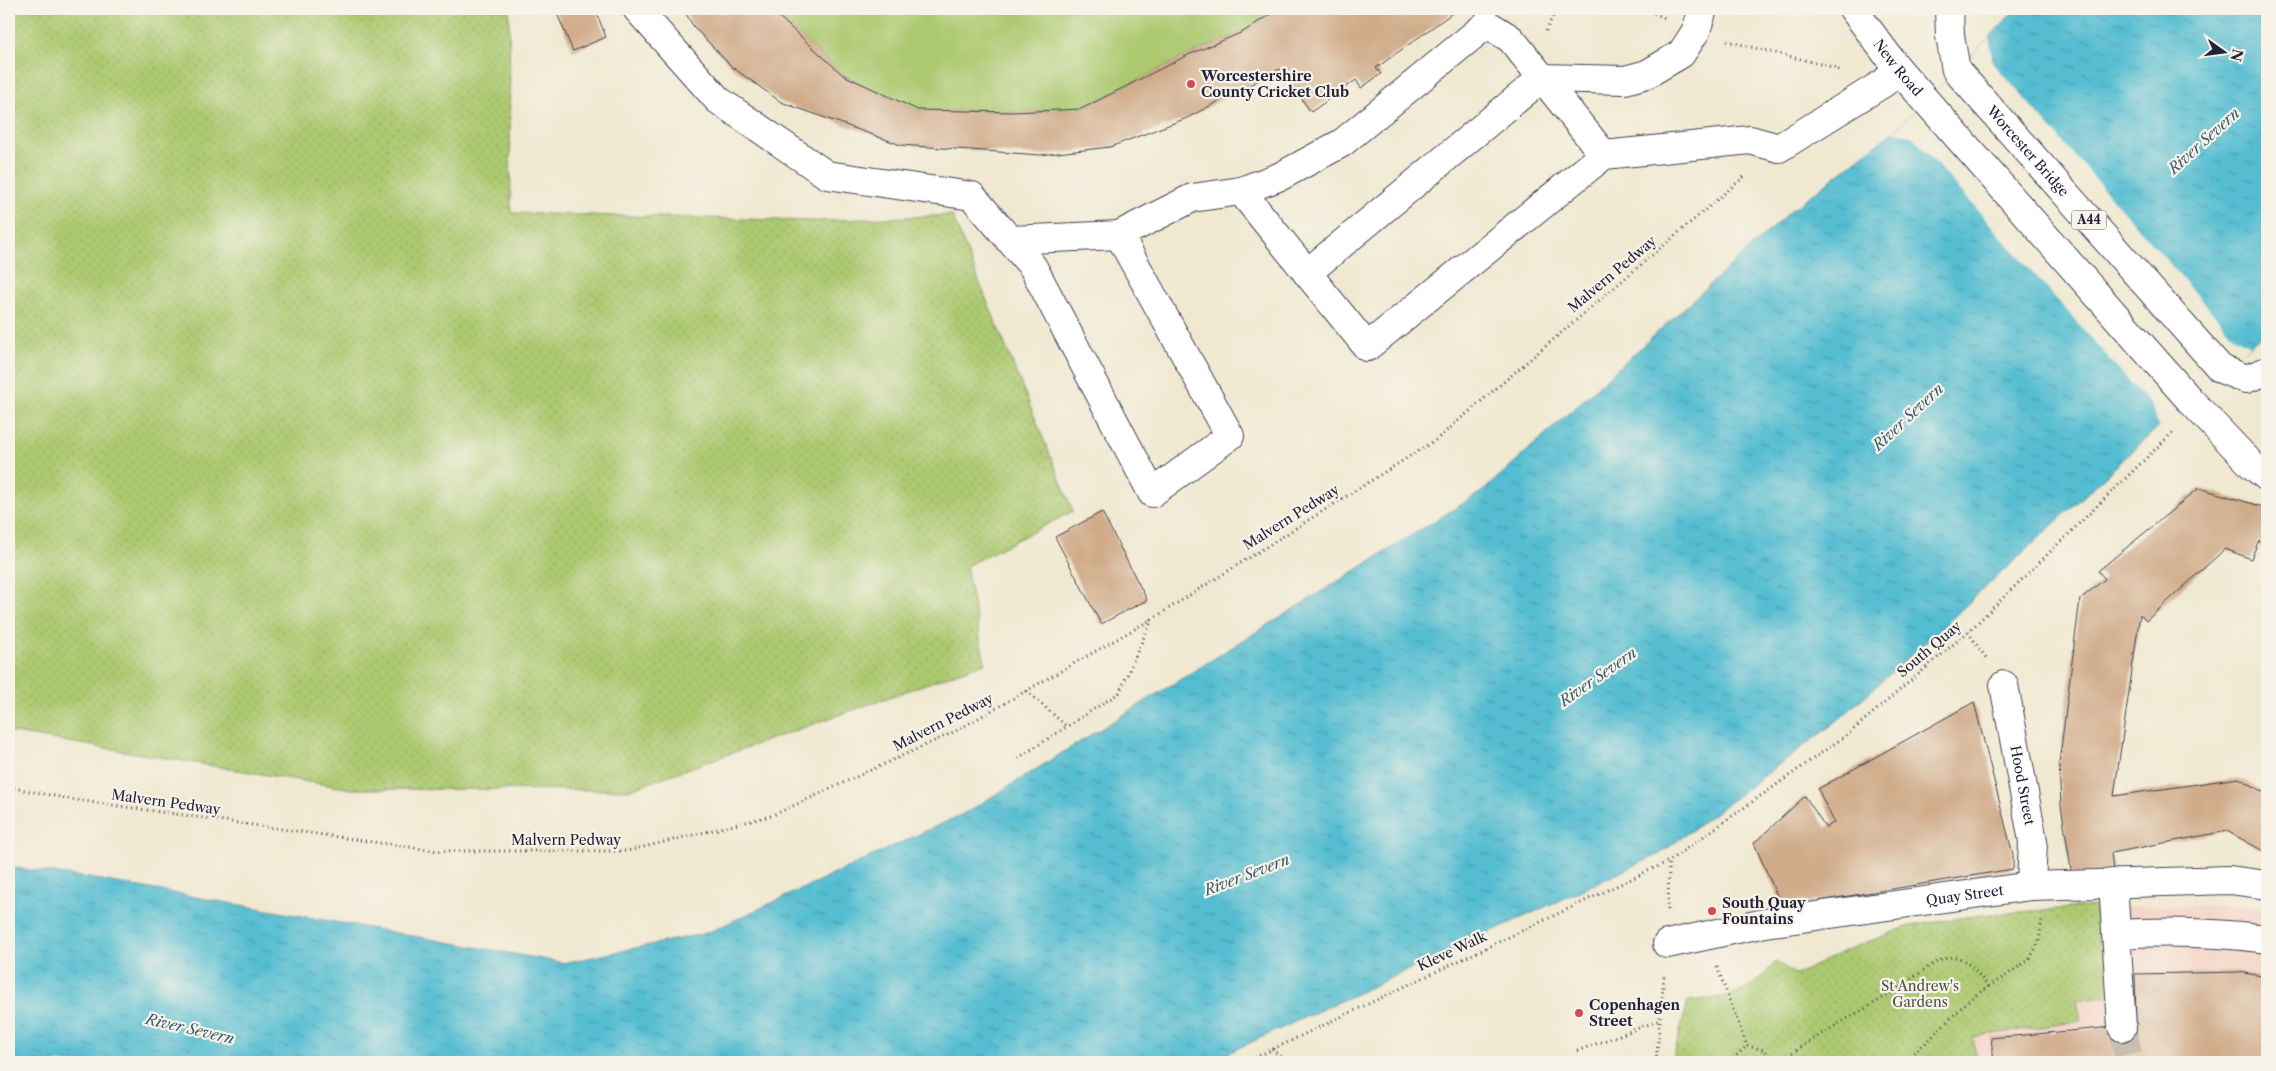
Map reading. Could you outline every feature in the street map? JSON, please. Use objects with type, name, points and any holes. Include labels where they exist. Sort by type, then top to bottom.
[{"type":"main road","points":[[637,9],[718,100],[827,175],[972,196],[1033,267],[1152,493],[1230,436],[1119,235]]},
{"type":"main road","name":"New Road","points":[[1853,9],[1897,68],[2189,412]]},
{"type":"main road","name":"Worcester Bridge","points":[[1949,9],[1950,36],[1956,70],[2228,372],[2246,378],[2267,371]]},
{"type":"main road","points":[[1306,273],[1542,78],[1625,80],[1647,74],[1681,54],[1699,20]]},
{"type":"main road","points":[[1009,240],[1119,235],[1192,198],[1241,191],[1281,176],[1342,142],[1487,24],[1511,39],[1604,155]]},
{"type":"main road","points":[[1241,191],[1367,347],[1604,155],[1750,140],[1779,148],[1885,82],[1897,68]]},
{"type":"main road","points":[[2189,412],[2267,477]]},
{"type":"main road","name":"Hood Street","points":[[2004,685],[2033,841],[2036,887]]},
{"type":"main road","name":"Quay Street","points":[[1667,944],[1765,923],[2036,887],[2230,880],[2267,885]]},
{"type":"main road","points":[[2113,883],[2122,1027]]},
{"type":"main road","points":[[2116,934],[2162,931],[2220,932],[2267,939]]},
{"type":"path","points":[[1645,9],[1699,20],[1714,38],[1837,68]]},
{"type":"path","name":"Malvern Pedway","points":[[9,787],[69,799],[438,851],[627,851],[772,816],[954,732],[1152,619],[1436,439],[1739,181]]},
{"type":"path","name":"South Quay","points":[[1669,861],[1848,734],[1968,632],[2189,412]]},
{"type":"path","points":[[1018,758],[1119,693],[1152,619]]},
{"type":"path","points":[[1026,691],[1066,726]]},
{"type":"path","points":[[1656,1062],[1667,944],[1669,861]]},
{"type":"path","name":"Kleve Walk","points":[[1246,1062],[1669,861]]},
{"type":"path","points":[[1902,1062],[1927,1042],[1970,999],[2029,960],[2039,942],[2042,924],[2036,887]]},
{"type":"path","points":[[1747,1046],[1765,1050],[1779,1062],[1798,1048],[1895,990],[1939,961],[1953,956],[1966,962],[1989,987]]},
{"type":"path","points":[[1726,993],[1747,1046]]},
{"type":"path","points":[[1577,1051],[1660,1020]]},
{"type":"path","points":[[1729,1062],[1747,1046]]},
{"type":"path","points":[[1272,1049],[1286,1062]]},
{"type":"shaded area","points":[[2098,906],[2240,906],[2267,909],[2267,1062],[1977,1062],[1973,1037],[2080,1021],[2077,1000],[2112,995]]},
{"type":"green space","points":[[9,9],[509,9],[511,213],[819,221],[952,215],[1073,511],[966,566],[985,663],[628,790],[351,789],[9,732]]},
{"type":"green space","points":[[774,9],[1278,9],[1243,32],[1188,55],[1081,109],[1012,112],[918,110],[843,75],[778,16]]},
{"type":"green space","name":"St Andrew's Gardens","points":[[2098,906],[2112,995],[2077,1000],[2081,1021],[1973,1037],[1977,1062],[1672,1062],[1688,1001],[1727,996],[1738,992],[1757,981],[1776,961],[1796,975],[1844,951],[1909,926],[1979,915]]},
{"type":"water","name":"River Severn","points":[[2016,9],[2267,9],[2267,331],[2221,369],[1948,622],[1837,721],[1660,854],[1208,1062],[9,1062],[9,867],[89,878],[564,963],[707,933],[969,811],[1483,491],[1793,209],[1894,131]]},
{"type":"pier","points":[[1989,38],[1993,63],[2234,337],[2250,345],[2158,428],[2152,407],[1913,137],[1894,131]]},
{"type":"building","points":[[555,9],[595,9],[606,37],[573,51]]},
{"type":"building","name":"Worcestershire County Cricket Club","points":[[683,9],[774,9],[778,16],[843,75],[918,110],[1012,112],[1081,109],[1188,55],[1243,32],[1278,9],[1458,9],[1376,68],[1381,74],[1361,88],[1356,80],[1311,112],[1280,69],[1187,118],[1110,147],[1040,155],[901,145],[781,102],[732,67],[694,27]]},
{"type":"building","points":[[2199,488],[2267,508],[2267,559],[2259,540],[2251,559],[2225,549],[2146,621],[2140,614],[2114,796],[2239,778],[2267,794],[2267,853],[2227,831],[2111,853],[2113,870],[2072,876],[2061,805],[2059,764],[2080,599],[2105,579],[2098,571]]},
{"type":"building","points":[[1102,512],[1147,600],[1101,624],[1055,537]]},
{"type":"building","points":[[1974,702],[2013,855],[2013,869],[1782,907],[1754,843],[1805,796],[1826,828],[1834,822],[1818,789]]},
{"type":"building","points":[[2239,972],[2267,977],[2267,1062],[1994,1062],[1991,1038],[2136,1025],[2135,974]]},
{"type":"tunnel","points":[[2122,1027],[2130,1062]]},
{"type":"place","name":"Worcestershire County Cricket Club","points":[[1191,84]]},
{"type":"place","name":"South Quay Fountains","points":[[1712,911]]},
{"type":"place","name":"Copenhagen Street","points":[[1579,1013]]}]
